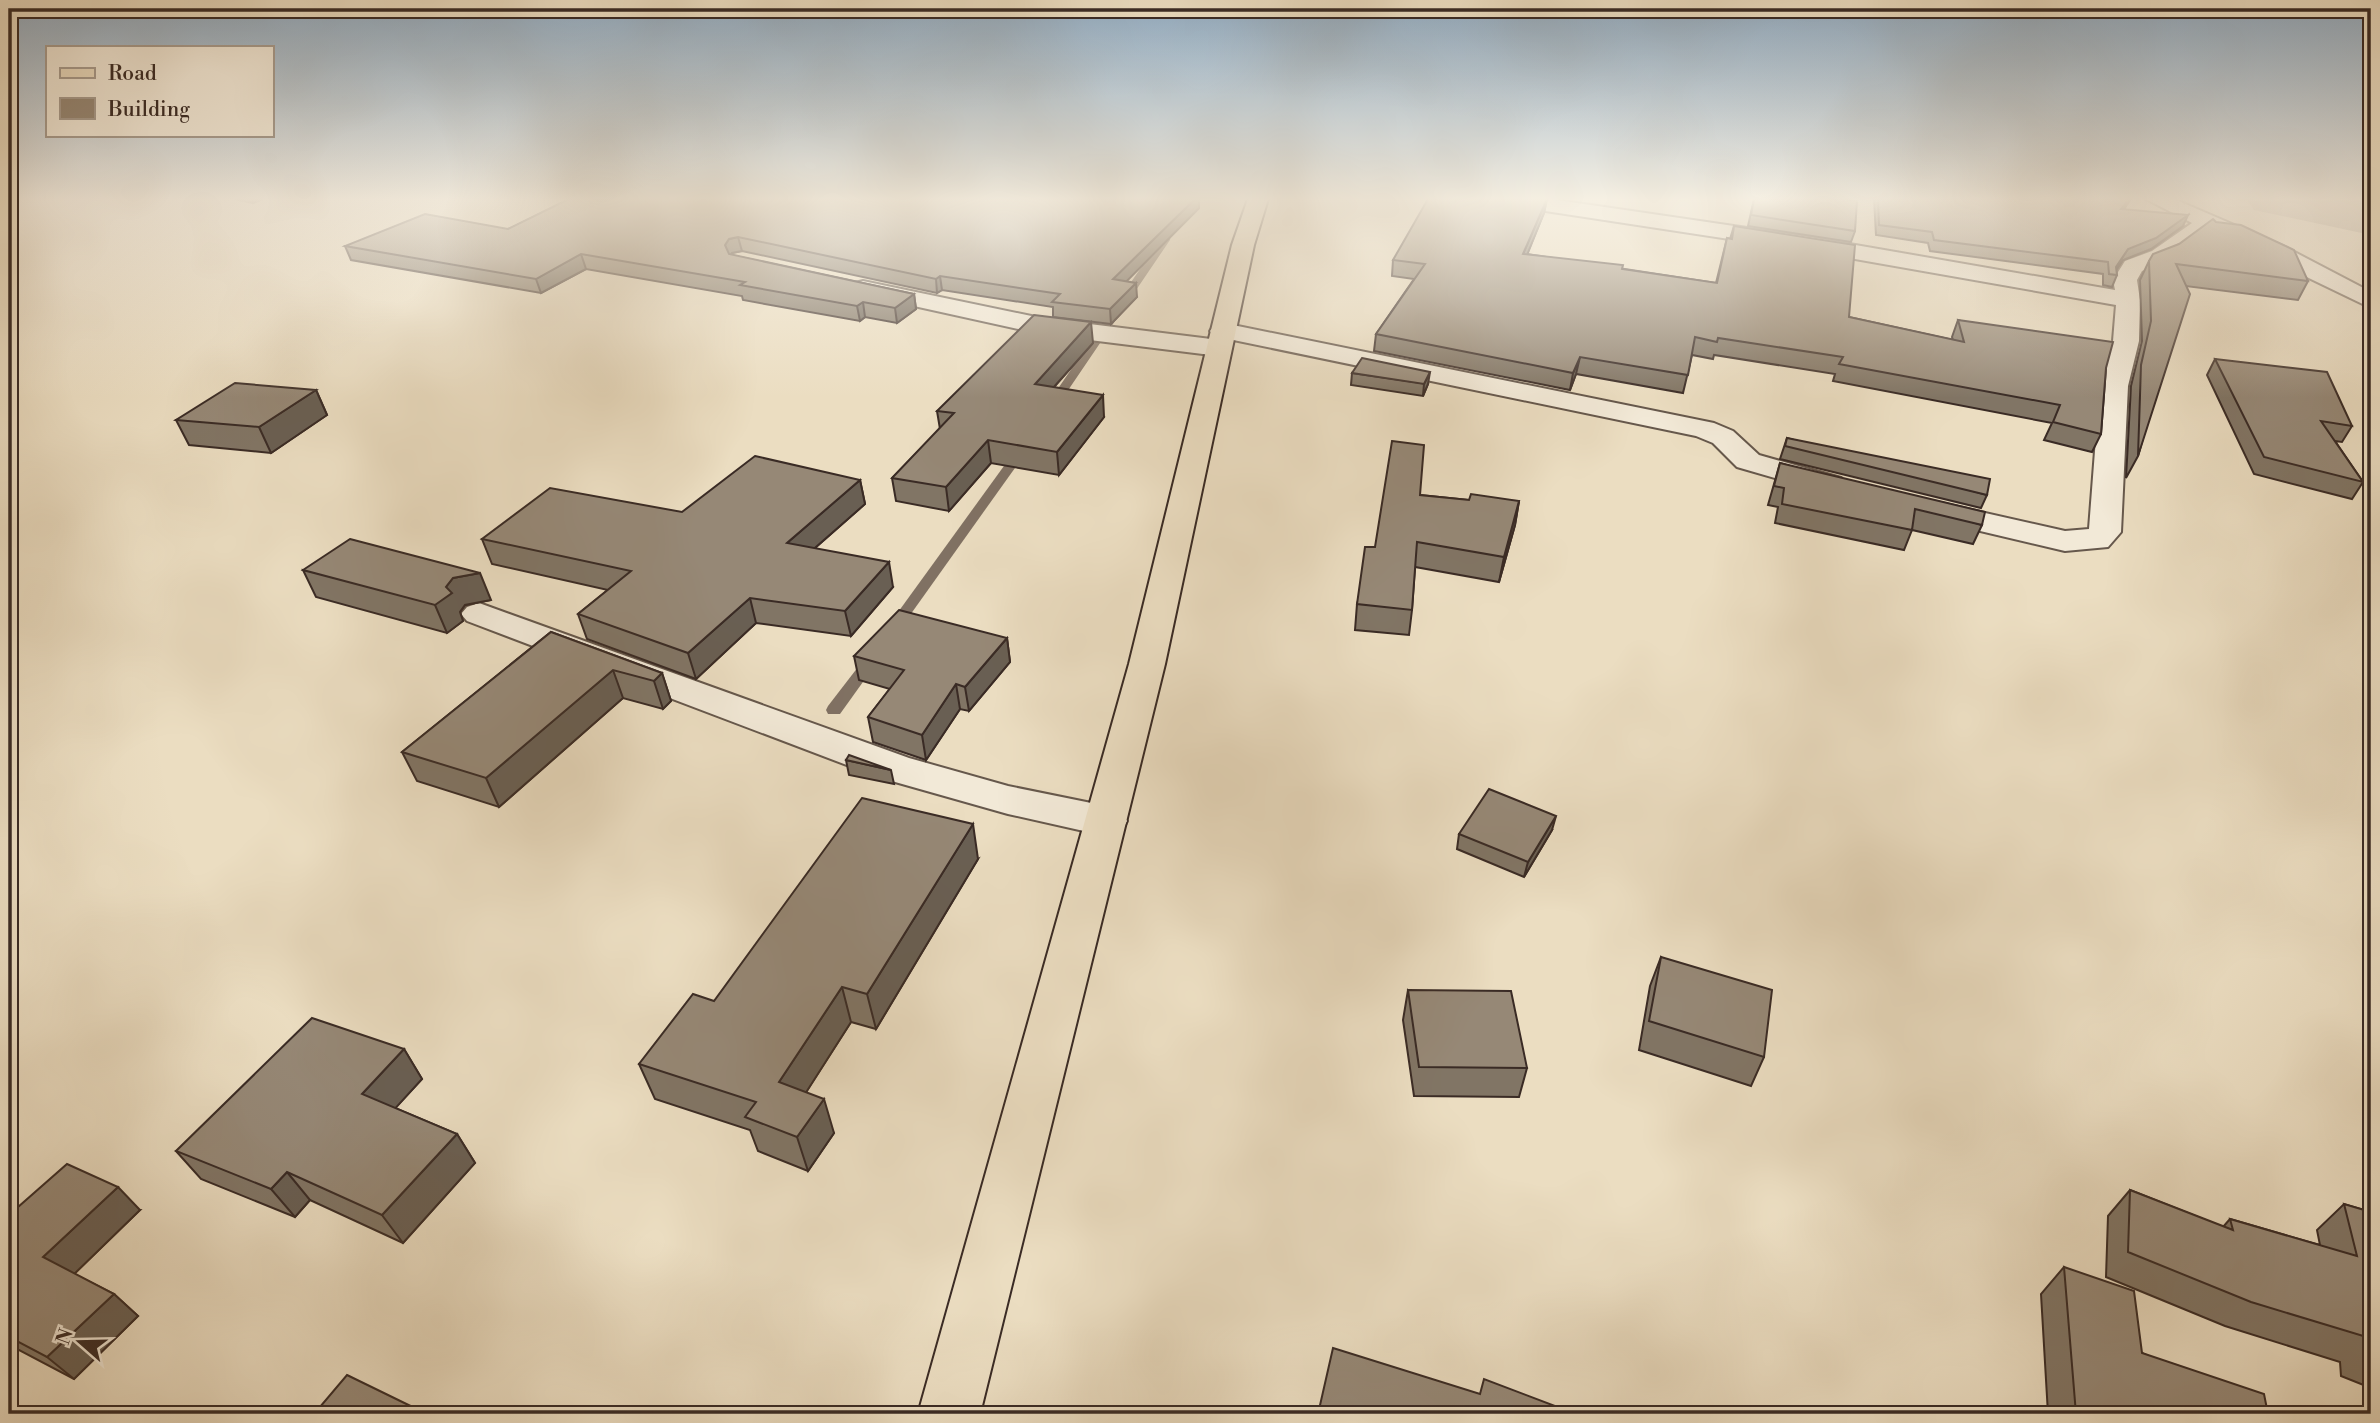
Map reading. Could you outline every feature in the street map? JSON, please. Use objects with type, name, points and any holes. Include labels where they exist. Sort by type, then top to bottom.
[{"type":"main road","points":[[949,1414],[1150,651],[1238,265]]},
{"type":"street","points":[[1931,265],[2128,300]]},
{"type":"street","points":[[1903,503],[2065,541],[2096,540],[2105,532],[2114,386],[2126,341],[2128,300],[2125,280],[2135,265]]},
{"type":"street","points":[[2298,265],[2371,301]]},
{"type":"street","points":[[835,282],[1041,326],[1221,340],[1704,429],[1723,437],[1748,461],[1782,473],[1863,493]]},
{"type":"street","points":[[479,614],[895,768],[1008,800],[1106,821]]},
{"type":"building","points":[[457,265],[560,265],[536,279]]},
{"type":"building","points":[[648,265],[782,265],[914,294],[895,308],[863,302],[857,306],[740,285],[745,282]]},
{"type":"building","points":[[872,265],[1127,265],[1113,279],[1136,283],[1110,309],[1052,302],[1060,294],[940,276],[936,279]]},
{"type":"building","points":[[1424,265],[1623,265],[1622,269],[1717,283],[1721,265],[1853,265],[1849,317],[1964,342],[1958,320],[2113,342],[2106,368],[2101,434],[2053,422],[2060,405],[1839,364],[1843,357],[1718,338],[1717,342],[1695,337],[1688,375],[1580,357],[1573,373],[1376,334]]},
{"type":"building","points":[[2108,265],[2117,265],[2117,275],[2109,274]]},
{"type":"building","points":[[2149,265],[2177,265],[2190,294],[2138,456],[2141,365],[2151,321]]},
{"type":"building","points":[[2187,265],[2301,265],[2308,281]]},
{"type":"building","points":[[1034,315],[1091,322],[1035,384],[1103,395],[1057,452],[988,440],[946,487],[892,478],[954,413],[937,411]]},
{"type":"building","points":[[1362,358],[1430,372],[1424,384],[1352,373]]},
{"type":"building","points":[[2215,359],[2327,372],[2352,426],[2321,421],[2363,482],[2264,457]]},
{"type":"building","points":[[235,383],[316,390],[259,427],[176,420]]},
{"type":"building","points":[[1787,438],[1990,479],[1987,495],[1785,446]]},
{"type":"building","points":[[1392,441],[1424,445],[1420,495],[1469,500],[1471,494],[1519,501],[1504,557],[1417,542],[1412,610],[1357,604],[1365,547],[1375,547]]},
{"type":"building","points":[[755,456],[860,480],[787,543],[889,562],[845,611],[750,598],[688,653],[578,614],[631,571],[482,539],[550,488],[682,512]]},
{"type":"building","points":[[1780,463],[1985,512],[1982,525],[1915,509],[1912,530],[1782,504],[1784,488],[1774,486]]},
{"type":"building","points":[[350,539],[480,573],[453,578],[446,587],[452,593],[435,605],[303,570]]},
{"type":"building","points":[[899,610],[1007,638],[965,687],[956,684],[922,735],[868,717],[904,670],[854,656]]},
{"type":"building","points":[[551,632],[662,673],[654,681],[613,670],[486,778],[402,752]]},
{"type":"building","points":[[849,755],[891,770],[846,760]]},
{"type":"building","points":[[1489,789],[1556,816],[1528,862],[1459,834]]},
{"type":"building","points":[[862,798],[973,824],[867,994],[842,987],[779,1082],[824,1099],[797,1137],[745,1117],[756,1102],[639,1064],[693,994],[714,1001]]},
{"type":"building","points":[[1661,957],[1772,990],[1764,1057],[1649,1021]]},
{"type":"building","points":[[1408,990],[1511,991],[1527,1068],[1419,1067]]},
{"type":"building","points":[[312,1018],[404,1049],[362,1094],[457,1134],[382,1215],[287,1172],[271,1189],[176,1151]]},
{"type":"building","points":[[67,1164],[118,1187],[43,1257],[114,1294],[47,1357],[9,1337],[9,1215]]},
{"type":"building","points":[[2130,1190],[2233,1230],[2230,1219],[2357,1256],[2344,1204],[2371,1212],[2371,1348],[2370,1338],[2251,1302],[2128,1252]]},
{"type":"building","points":[[2064,1267],[2134,1291],[2142,1353],[2264,1394],[2268,1414],[2076,1414]]},
{"type":"building","points":[[1333,1348],[1480,1394],[1484,1379],[1576,1414],[1318,1414]]},
{"type":"building","points":[[347,1375],[427,1414],[314,1414]]},
{"type":"waterway","points":[[1052,406],[1148,265]]},
{"type":"waterway","points":[[893,629],[1021,451]]},
{"type":"waterway","points":[[834,710],[870,661]]}]
